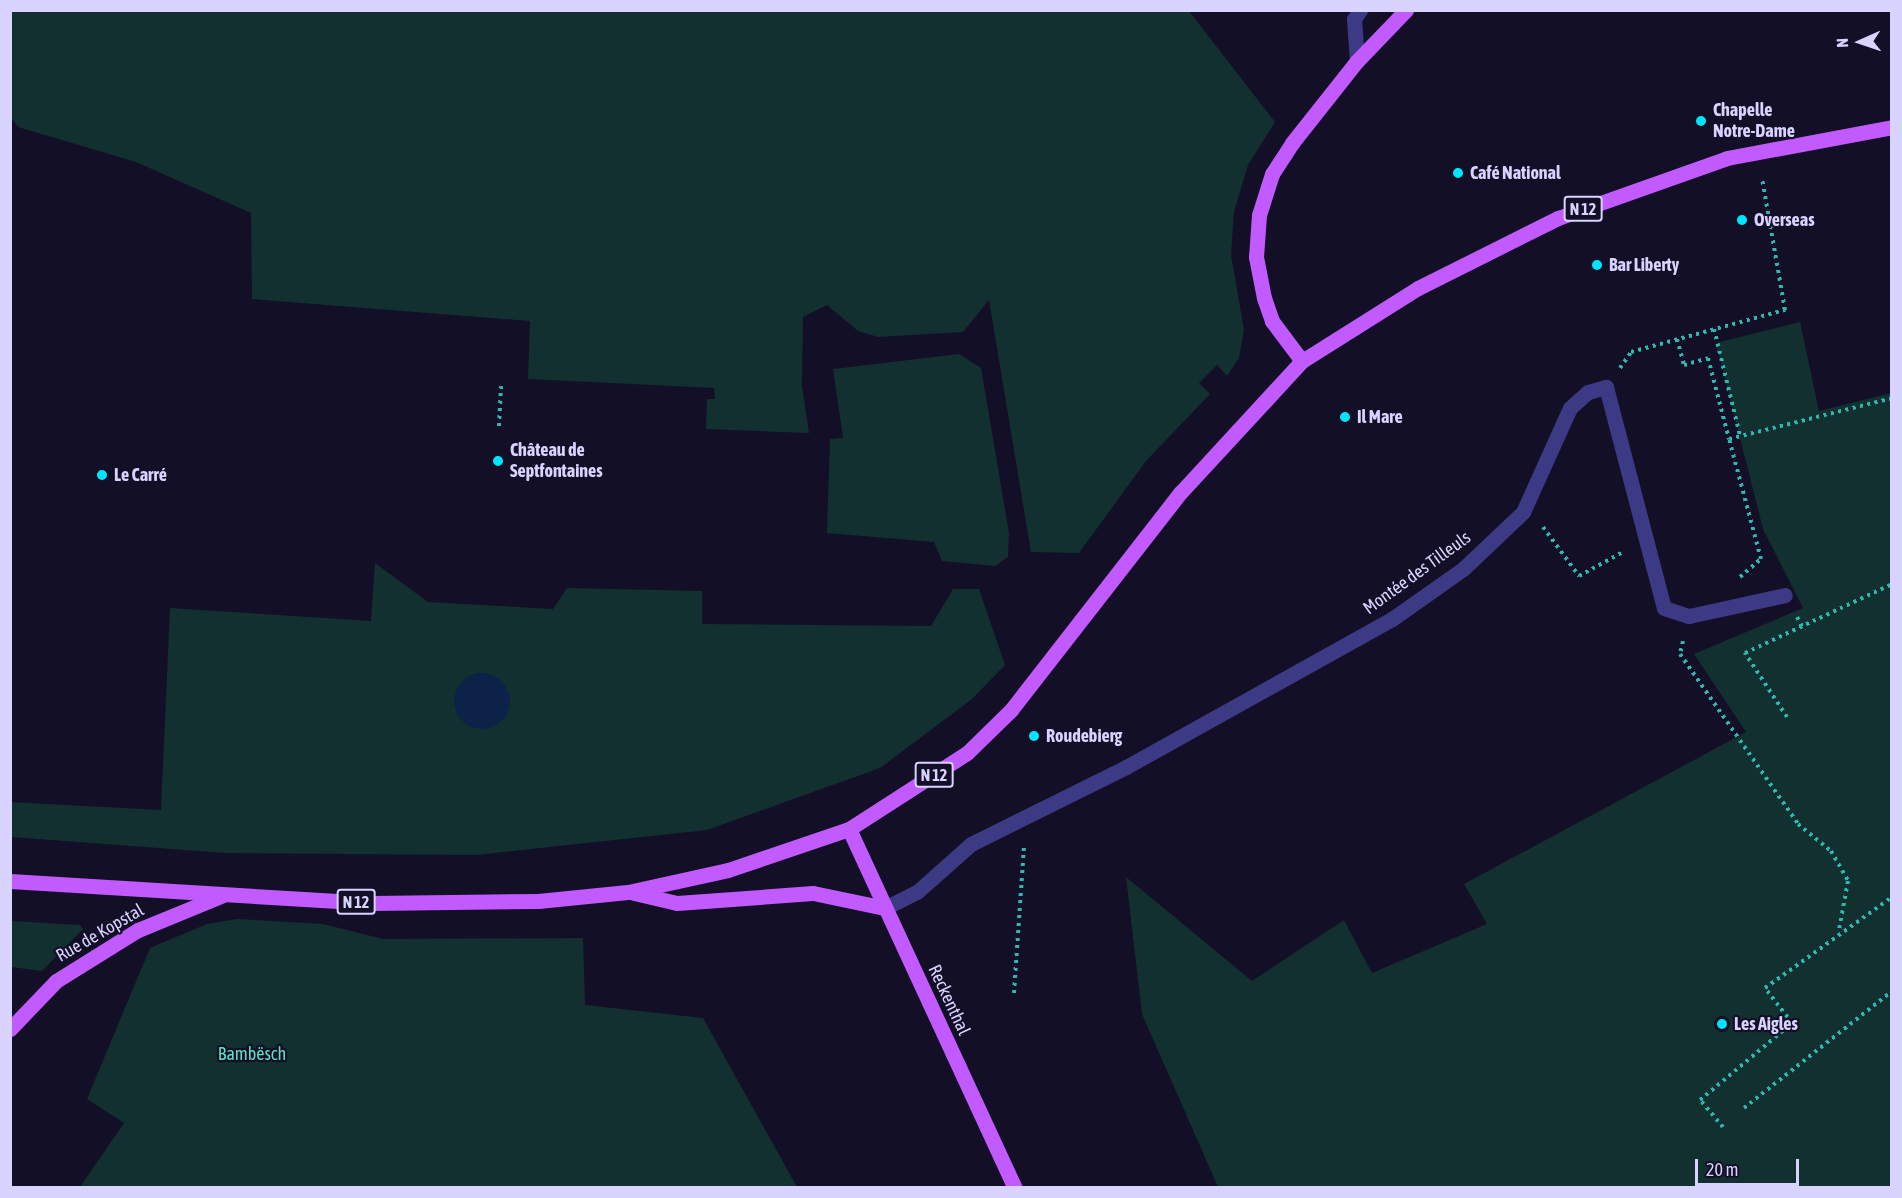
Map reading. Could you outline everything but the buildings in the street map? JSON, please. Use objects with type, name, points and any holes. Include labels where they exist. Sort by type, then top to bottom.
[{"type":"main road","points":[[1302,361],[1272,321],[1264,298],[1256,257],[1259,215],[1277,166],[1357,61],[1406,10]]},
{"type":"main road","name":"N 12","points":[[10,881],[371,903],[538,901],[628,892],[729,870],[849,829],[967,753],[1011,710],[1181,492],[1302,361],[1418,288],[1558,218],[1727,158],[1892,127]]},
{"type":"main road","name":"Reckenthal","points":[[849,829],[1015,1188]]},
{"type":"main road","name":"N 12","points":[[628,892],[677,903],[813,892],[885,908]]},
{"type":"main road","name":"Rue de Kopstal","points":[[10,1029],[56,981],[129,936],[225,895]]},
{"type":"street","points":[[1357,61],[1354,19],[1360,10]]},
{"type":"street","points":[[1606,387],[1664,608],[1689,616],[1785,595]]},
{"type":"street","name":"Montée des Tilleuls","points":[[885,908],[917,892],[971,844],[1026,817],[1392,619],[1463,569],[1523,512],[1570,408],[1588,392],[1606,387]]},
{"type":"path","points":[[1606,387],[1631,352],[1785,310],[1762,177]]},
{"type":"path","points":[[1714,329],[1740,436]]},
{"type":"path","points":[[1677,339],[1684,365],[1708,358],[1761,559],[1737,580]]},
{"type":"path","points":[[500,426],[501,386]]},
{"type":"path","points":[[1729,439],[1892,398]]},
{"type":"path","points":[[1523,512],[1553,534],[1579,576],[1647,540]]},
{"type":"path","points":[[1787,717],[1745,653],[1892,584]]},
{"type":"path","points":[[1680,654],[1798,824],[1831,850],[1848,881],[1839,930]]},
{"type":"path","points":[[1014,993],[1026,817]]},
{"type":"path","points":[[1723,1127],[1700,1100],[1792,1023],[1765,988],[1839,930],[1892,897]]},
{"type":"path","points":[[1744,1108],[1892,991]]},
{"type":"green space","points":[[10,11],[1189,11],[1275,122],[1248,165],[1234,212],[1231,255],[1244,330],[1239,358],[1227,376],[1217,365],[1199,383],[1210,394],[1146,461],[1079,553],[1031,552],[989,300],[963,332],[878,337],[858,331],[827,305],[803,317],[802,386],[809,433],[706,429],[707,399],[715,399],[714,388],[528,379],[530,321],[252,299],[251,213],[136,162],[18,127],[11,117]]},
{"type":"green space","points":[[1800,322],[1819,411],[1891,393],[1891,1187],[1218,1187],[1142,1014],[1126,877],[1252,981],[1344,920],[1372,973],[1487,924],[1464,884],[1746,732],[1694,654],[1803,608],[1763,529],[1716,343]]},
{"type":"green space","points":[[959,354],[981,368],[1009,533],[1008,557],[995,566],[942,561],[934,542],[827,533],[830,439],[843,438],[833,369]]},
{"type":"green space","points":[[375,563],[428,602],[553,609],[567,588],[702,591],[702,624],[931,626],[953,589],[979,589],[1005,665],[972,699],[880,768],[707,830],[476,855],[225,853],[11,837],[10,802],[161,810],[170,608],[371,621]]},
{"type":"green space","name":"Bambësch","points":[[237,919],[323,924],[383,939],[583,938],[585,1005],[703,1018],[797,1187],[80,1187],[124,1123],[87,1099],[150,948],[207,924]]},
{"type":"green space","points":[[11,921],[80,925],[83,929],[42,971],[11,967]]},
{"type":"water","points":[[476,673],[488,673],[498,677],[506,685],[510,701],[506,717],[498,725],[488,729],[476,729],[466,725],[458,717],[454,707],[454,695],[458,685],[466,677]]},
{"type":"place","name":"Chapelle Notre-Dame","points":[[1701,121]]},
{"type":"place","name":"Café National","points":[[1458,173]]},
{"type":"place","name":"Overseas","points":[[1742,220]]},
{"type":"place","name":"Bar Liberty","points":[[1597,265]]},
{"type":"place","name":"Il Mare","points":[[1345,417]]},
{"type":"place","name":"Château de Septfontaines","points":[[498,461]]},
{"type":"place","name":"Le Carré","points":[[102,475]]},
{"type":"place","name":"Roudebierg","points":[[1034,736]]},
{"type":"place","name":"Les Aigles","points":[[1722,1024]]}]
